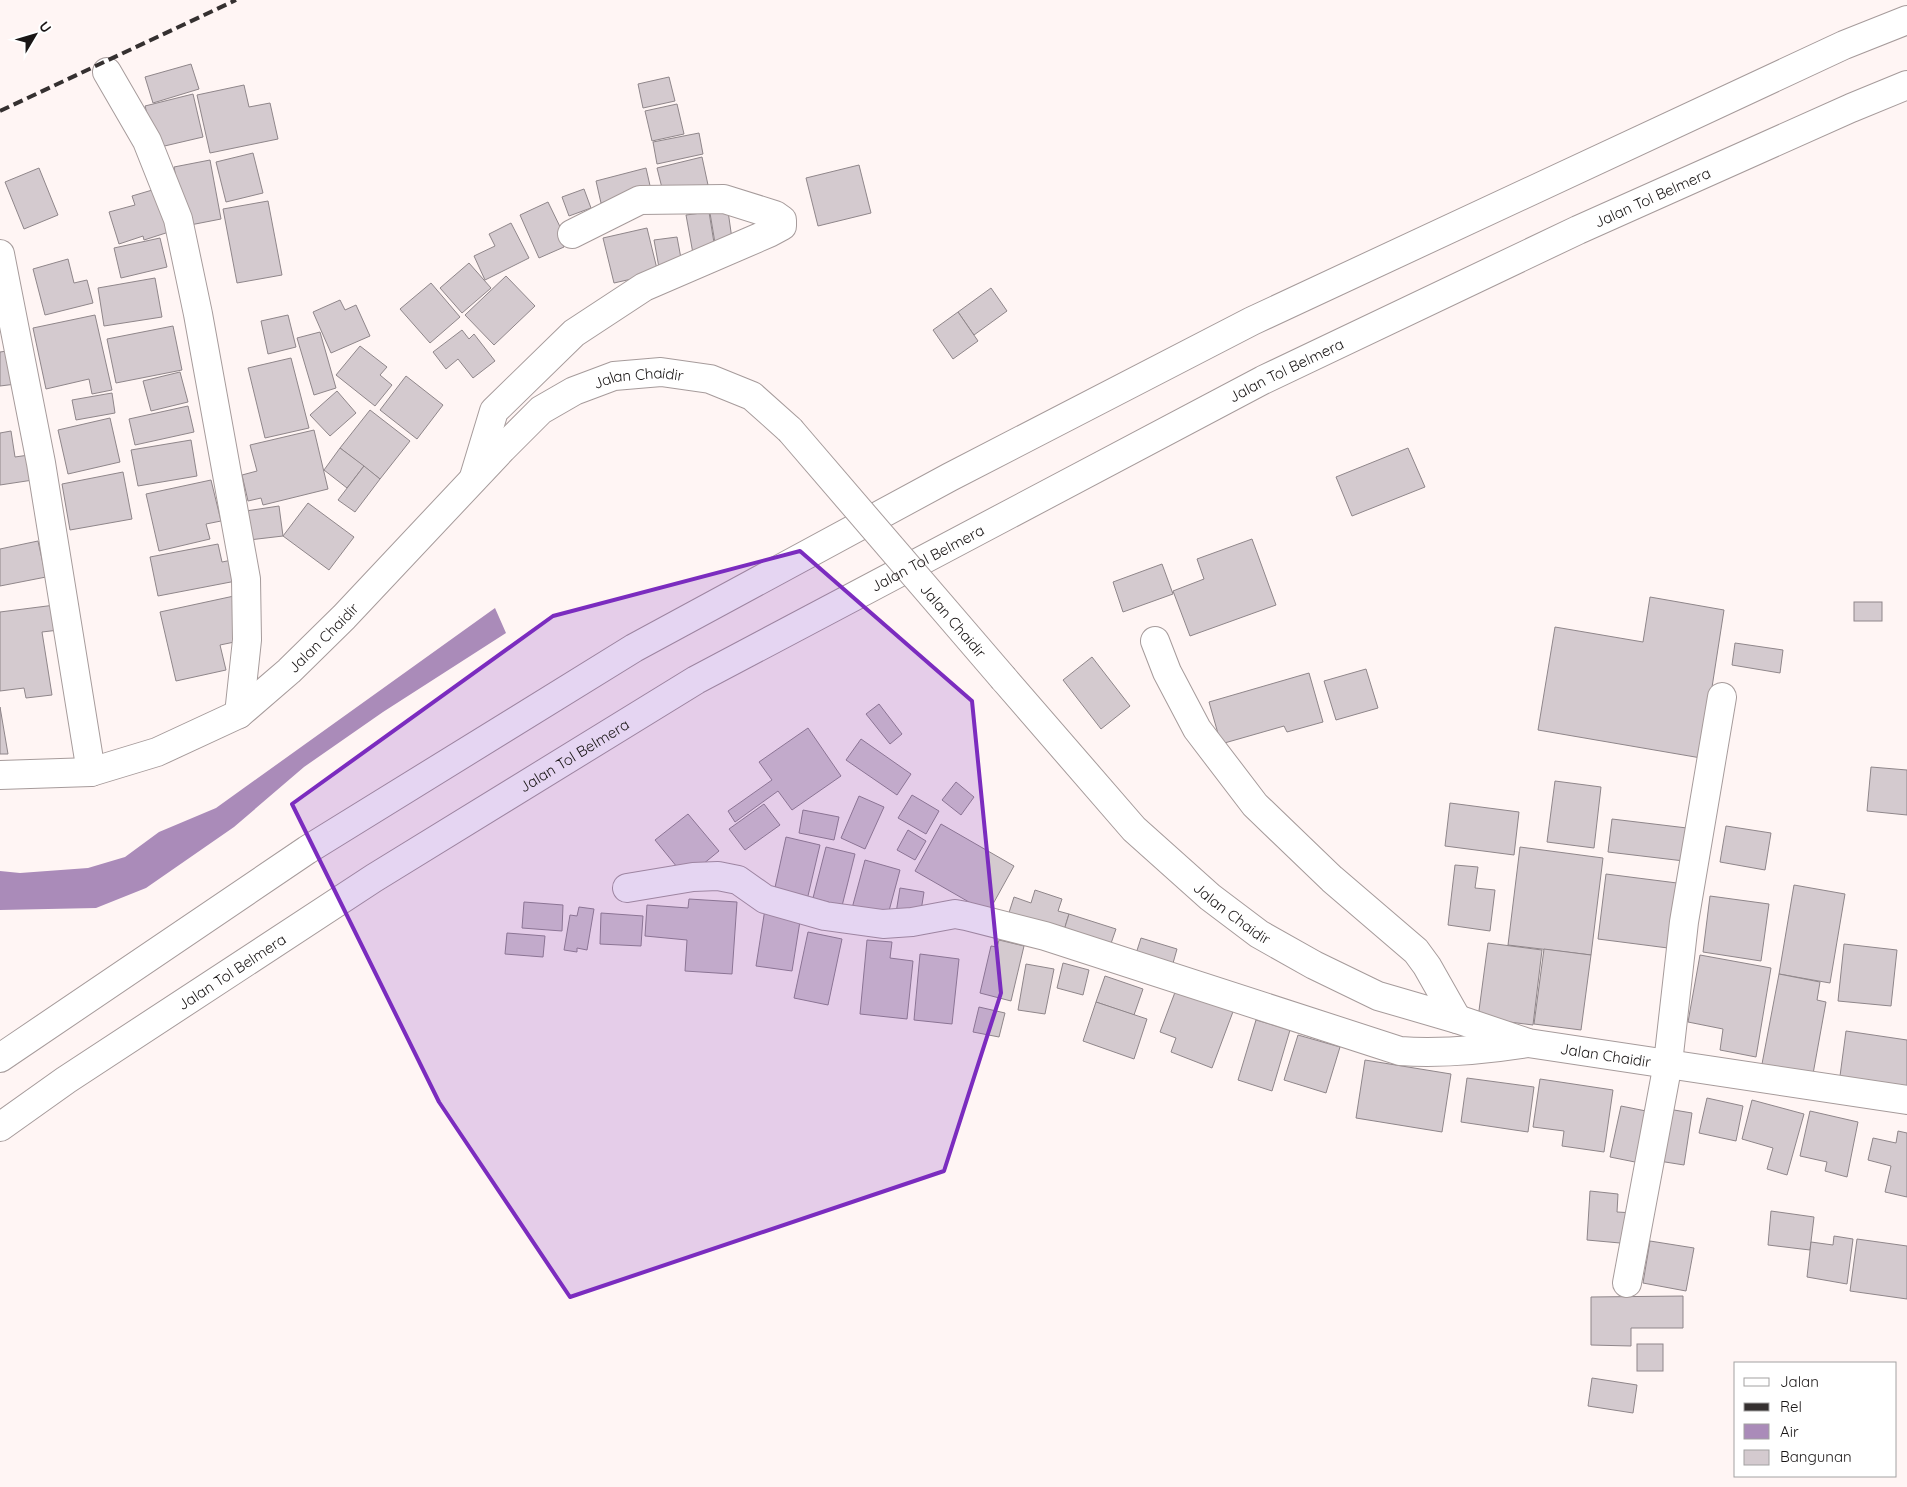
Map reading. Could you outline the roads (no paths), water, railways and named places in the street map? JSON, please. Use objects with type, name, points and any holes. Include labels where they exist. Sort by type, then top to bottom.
[{"type":"main road","points":[[0,1058],[307,850],[634,648],[950,477],[1252,321],[1844,45],[1907,20]]},
{"type":"main road","points":[[107,72],[147,142],[178,219],[198,314],[246,579],[247,640],[239,714]]},
{"type":"main road","name":"Jalan Tol Belmera","points":[[0,1127],[74,1074],[374,878],[696,680],[1263,380],[1578,230],[1907,85]]},
{"type":"main road","points":[[474,477],[494,411],[574,333],[644,287],[769,233],[782,226],[782,220],[774,215],[724,199],[640,200],[572,234]]},
{"type":"main road","points":[[0,254],[9,348],[41,463],[91,772]]},
{"type":"main road","name":"Jalan Chaidir","points":[[0,775],[91,772],[157,752],[239,714],[289,671],[344,617],[474,477],[541,410],[574,391],[614,376],[661,372],[710,379],[752,396],[790,430],[1134,829],[1210,897],[1259,934],[1314,965],[1378,996],[1457,1019],[1528,1043],[1907,1100]]},
{"type":"main road","points":[[1155,642],[1167,672],[1197,730],[1255,805],[1332,879],[1416,951],[1428,966],[1457,1019]]},
{"type":"main road","points":[[1627,1282],[1668,1063],[1684,922],[1722,697]]},
{"type":"main road","points":[[627,888],[693,877],[718,876],[738,880],[765,899],[825,916],[883,924],[912,922],[955,914],[1046,936],[1400,1051],[1435,1053],[1528,1043]]},
{"type":"water","points":[[495,608],[506,633],[383,712],[304,767],[234,827],[146,888],[96,908],[0,910],[0,871],[20,873],[88,868],[125,857],[159,832],[216,808]]},
{"type":"railway","points":[[0,111],[236,0]]}]
